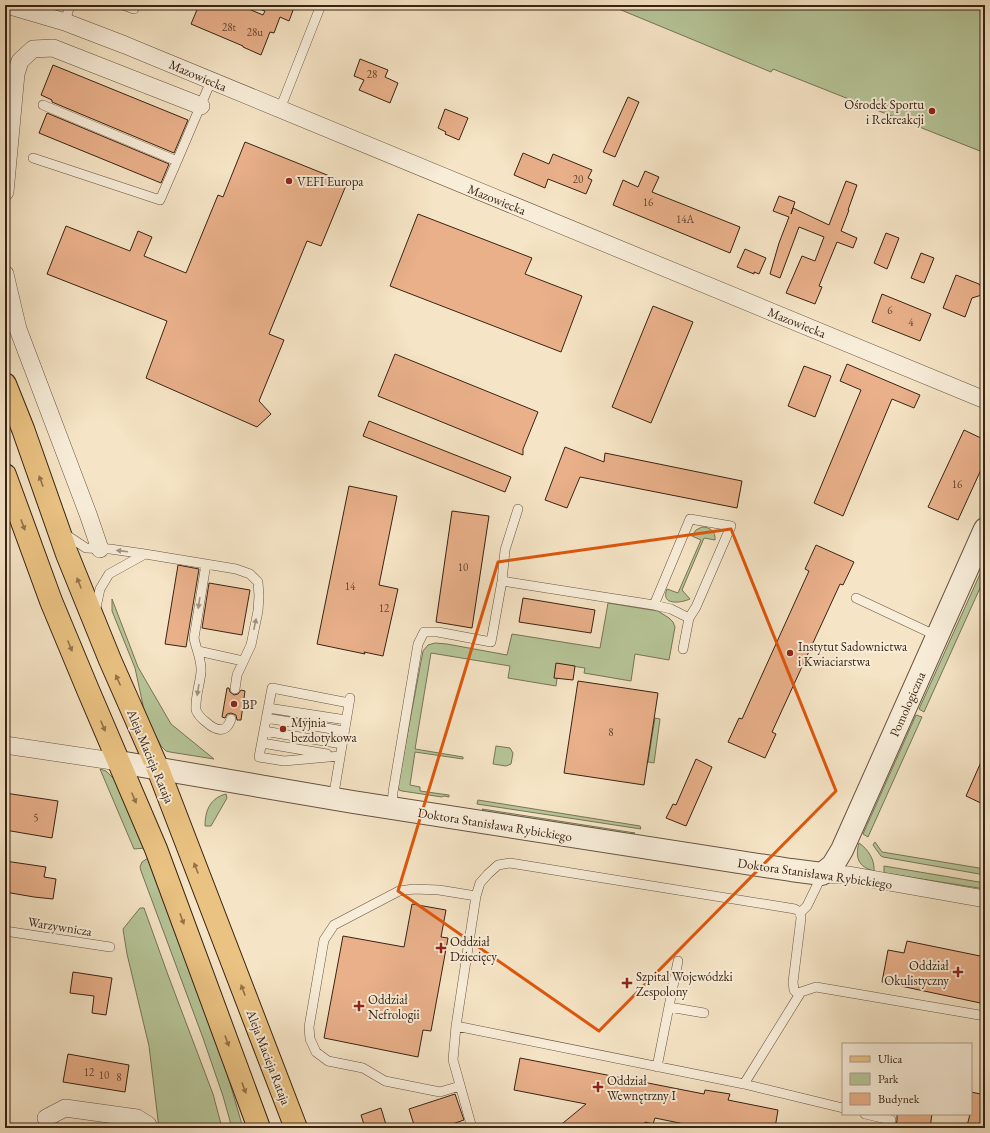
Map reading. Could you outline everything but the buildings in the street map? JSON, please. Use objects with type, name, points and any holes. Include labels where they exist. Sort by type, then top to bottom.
[{"type":"main road","name":"Aleja Macieja Rataja","points":[[5,384],[59,531],[110,660],[158,768],[296,1128]]},
{"type":"main road","points":[[5,475],[51,601],[156,849],[259,1128]]},
{"type":"street","name":"Mazowiecka","points":[[7,5],[47,11],[65,22],[280,109],[985,400]]},
{"type":"street","points":[[5,192],[16,74],[20,61],[33,49],[53,48],[201,106]]},
{"type":"street","points":[[5,274],[18,329],[100,549]]},
{"type":"street","name":"Pomologiczna","points":[[822,874],[833,865],[842,850],[985,529]]},
{"type":"street","name":"Doktora Stanisława Rybickiego","points":[[5,745],[158,768],[392,808],[775,868],[822,874],[849,875],[985,899]]},
{"type":"street","points":[[46,1118],[65,1108],[137,1118],[148,1125],[149,1128]]},
{"type":"lane","points":[[65,22],[70,5]]},
{"type":"lane","points":[[122,5],[134,9],[136,5]]},
{"type":"lane","points":[[280,109],[320,5]]},
{"type":"lane","points":[[33,158],[160,200],[211,81]]},
{"type":"lane","points":[[43,105],[177,161]]},
{"type":"lane","points":[[392,808],[392,792],[418,644],[424,632],[438,632],[491,642],[502,581],[505,550],[518,509]]},
{"type":"lane","points":[[654,604],[690,518],[731,526],[696,607],[689,618],[683,649]]},
{"type":"lane","points":[[59,531],[86,548],[110,549],[145,554],[236,569],[250,574],[258,582],[258,611],[251,645],[237,675],[235,689]]},
{"type":"lane","points":[[94,619],[100,589],[109,574],[145,554]]},
{"type":"lane","points":[[206,564],[194,638],[202,670],[196,706],[197,713],[216,730],[226,727],[231,719]]},
{"type":"lane","points":[[502,581],[654,604],[671,609],[689,618]]},
{"type":"lane","points":[[856,598],[937,636]]},
{"type":"lane","points":[[198,651],[243,661]]},
{"type":"lane","points":[[333,798],[340,756],[342,744],[344,731],[346,720],[349,700],[272,688],[259,757],[284,762],[340,756]]},
{"type":"lane","points":[[268,708],[346,720]]},
{"type":"lane","points":[[266,718],[344,731]]},
{"type":"lane","points":[[264,731],[342,744]]},
{"type":"lane","points":[[262,743],[340,756]]},
{"type":"lane","points":[[472,1128],[452,1060],[476,896],[480,883],[498,866],[510,863],[795,909],[800,912],[801,918],[792,982],[794,990],[798,995]]},
{"type":"lane","points":[[800,914],[807,906],[822,874]]},
{"type":"lane","points":[[460,1086],[440,1092],[386,1080],[363,1068],[328,1061],[316,1052],[310,1039],[309,1028],[324,940],[334,925],[399,891],[414,889],[439,890],[476,896]]},
{"type":"lane","name":"Warzywnicza","points":[[5,930],[110,947]]},
{"type":"lane","points":[[657,1067],[678,961]]},
{"type":"lane","points":[[744,1084],[798,995],[801,992],[816,987],[985,1016]]},
{"type":"lane","points":[[669,1007],[704,1013]]},
{"type":"lane","points":[[456,1026],[744,1084],[842,1108]]},
{"type":"lane","points":[[869,1115],[891,1120]]},
{"type":"highlighted area","points":[[731,529],[836,791],[599,1031],[398,891],[498,562]]},
{"type":"green space","name":"Ośrodek Sportu i Rekreakcji","points":[[609,5],[985,5],[985,153],[773,69],[771,72]]},
{"type":"green space","points":[[702,527],[712,530],[715,535],[715,540],[704,538],[682,590],[690,599],[682,602],[669,601],[666,598],[667,589],[678,593],[701,540],[692,536],[696,530]]},
{"type":"green space","points":[[985,563],[985,577],[924,712],[919,709]]},
{"type":"green space","points":[[112,599],[138,667],[171,724],[214,759],[170,752],[166,751],[161,746],[144,710],[135,668],[112,611]]},
{"type":"green space","points":[[608,603],[658,611],[669,618],[675,627],[669,660],[635,654],[631,681],[584,673],[585,668],[559,664],[556,686],[508,678],[510,666],[431,653],[415,749],[463,757],[463,759],[415,752],[410,785],[420,787],[420,791],[449,795],[449,797],[399,790],[398,785],[423,651],[428,645],[435,643],[447,644],[507,655],[512,634],[600,648]]},
{"type":"green space","points":[[916,715],[922,717],[868,837],[863,834]]},
{"type":"green space","points":[[655,718],[660,719],[654,763],[648,762]]},
{"type":"green space","points":[[496,746],[510,748],[513,753],[511,764],[506,766],[493,764]]},
{"type":"green space","points":[[100,769],[106,771],[116,781],[145,848],[134,849]]},
{"type":"green space","points":[[226,794],[227,798],[211,826],[205,826],[207,810],[212,802]]},
{"type":"green space","points":[[478,800],[640,826],[641,829],[477,804]]},
{"type":"green space","points":[[482,809],[635,833],[629,834],[484,811]]},
{"type":"green space","points":[[875,842],[882,852],[985,869],[985,875],[883,857],[873,845]]},
{"type":"green space","points":[[859,843],[870,855],[874,871],[864,867],[859,861],[857,853]]},
{"type":"green space","points":[[148,858],[227,1073],[243,1128],[232,1128],[223,1096],[203,1038],[141,871],[140,867],[142,862]]},
{"type":"green space","points":[[884,866],[985,883],[985,889],[884,873]]},
{"type":"green space","points":[[140,908],[144,908],[213,1094],[222,1128],[159,1128],[149,1046],[127,954],[123,929]]},
{"type":"place","name":"Ośrodek Sportu i Rekreakcji","points":[[932,111]]},
{"type":"place","name":"VEFI Europa","points":[[289,181]]},
{"type":"place","name":"Instytut Sadownictwa i Kwiaciarstwa","points":[[790,653]]},
{"type":"place","name":"BP","points":[[234,704]]},
{"type":"place","name":"Myjnia bezdotykowa","points":[[283,729]]},
{"type":"place","name":"Oddział Dziecięcy","points":[[441,948]]},
{"type":"place","name":"Oddział Okulistyczny","points":[[958,972]]},
{"type":"place","name":"Szpital Wojewódzki Zespolony","points":[[627,983]]},
{"type":"place","name":"Oddział Nefrologii","points":[[359,1006]]},
{"type":"place","name":"Oddział Wewnętrzny I","points":[[598,1087]]}]
